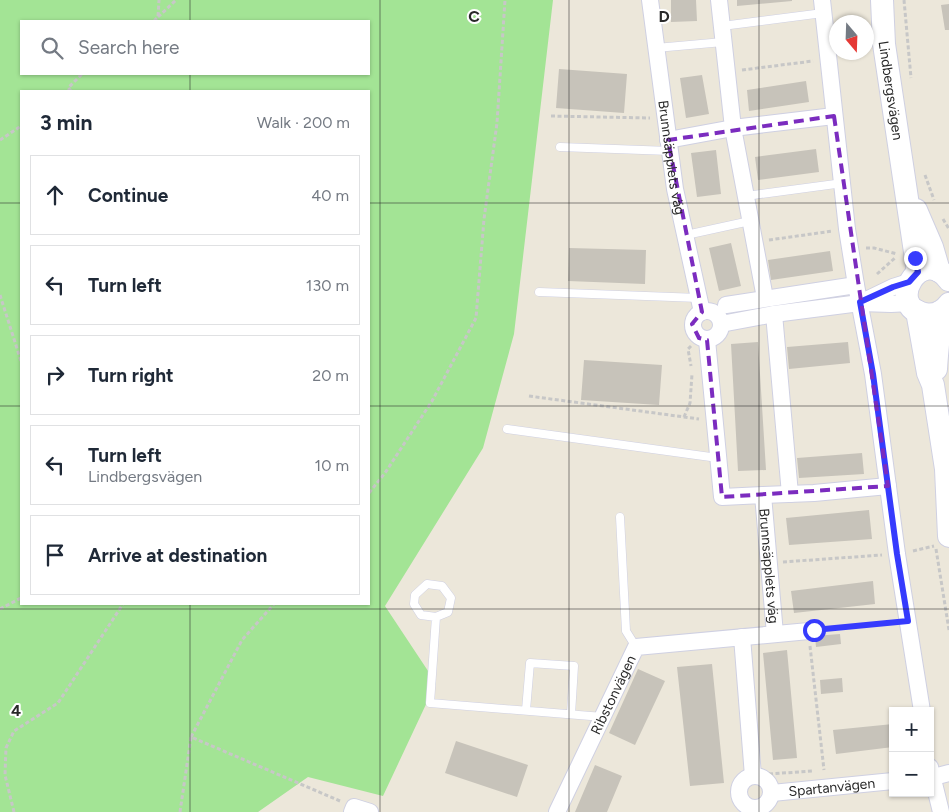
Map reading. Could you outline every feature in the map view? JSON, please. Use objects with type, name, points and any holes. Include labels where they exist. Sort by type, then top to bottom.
[{"type":"street","name":"Brunnsäpplets väg","points":[[650,0],[675,189],[701,305]]},
{"type":"street","points":[[719,0],[733,128],[765,298]]},
{"type":"street","name":"Lindbergsvägen","points":[[882,0],[884,44],[915,177],[930,284],[928,373],[933,385],[948,474],[942,542]]},
{"type":"street","points":[[822,6],[848,229],[856,285],[873,374],[897,554],[921,707]]},
{"type":"street","points":[[669,146],[733,128],[834,116]]},
{"type":"street","points":[[722,324],[774,314],[860,302],[893,287],[930,284],[928,315],[944,308]]},
{"type":"street","points":[[726,305],[856,285]]},
{"type":"street","points":[[701,305],[714,313],[722,324],[718,335],[702,338],[694,332],[692,324],[701,305]]},
{"type":"street","name":"Lindbergsvägen","points":[[933,385],[944,308]]},
{"type":"street","points":[[774,314],[790,494]]},
{"type":"street","name":"Brunnsäpplets väg","points":[[702,338],[722,497],[762,495],[775,634],[742,637]]},
{"type":"street","points":[[762,495],[888,486]]},
{"type":"street","points":[[775,634],[808,630]]},
{"type":"street","points":[[742,637],[753,776]]},
{"type":"street","name":"Ribstonvägen","points":[[557,812],[636,647],[742,637]]},
{"type":"street","points":[[938,775],[941,812]]},
{"type":"street","points":[[753,776],[766,780],[772,793],[767,804],[756,810],[744,805],[738,793],[742,782],[753,776]]},
{"type":"street","name":"Spartanvägen","points":[[772,793],[889,781]]},
{"type":"street","points":[[353,809],[370,812]]},
{"type":"lane","points":[[656,48],[722,34],[822,6]]},
{"type":"lane","points":[[560,147],[669,146]]},
{"type":"lane","points":[[746,196],[843,183]]},
{"type":"lane","points":[[686,235],[750,221]]},
{"type":"lane","points":[[538,292],[701,305]]},
{"type":"lane","points":[[507,429],[718,458]]},
{"type":"lane","points":[[620,517],[626,631],[636,647]]},
{"type":"lane","points":[[427,584],[442,586],[451,598],[448,612],[436,617],[421,615],[414,604],[415,595],[427,584]]},
{"type":"lane","points":[[436,617],[430,703],[603,717]]},
{"type":"lane","points":[[526,710],[530,663],[574,666],[571,714]]},
{"type":"path","points":[[158,0],[158,17]]},
{"type":"path","points":[[155,20],[176,0]]},
{"type":"path","points":[[370,492],[385,473],[432,400],[476,318],[484,219],[497,123],[505,0]]},
{"type":"path","points":[[904,0],[911,83]]},
{"type":"path","points":[[727,72],[828,59]]},
{"type":"path","points":[[70,90],[81,75]]},
{"type":"path","points":[[551,116],[665,118]]},
{"type":"path","points":[[0,140],[20,127]]},
{"type":"path","points":[[915,177],[936,204]]},
{"type":"path","points":[[938,212],[949,229]]},
{"type":"path","points":[[754,242],[848,229]]},
{"type":"path","points":[[851,248],[874,248],[898,255]]},
{"type":"path","points":[[0,295],[20,358]]},
{"type":"path","points":[[684,417],[690,403],[692,371],[688,349],[702,338]]},
{"type":"path","points":[[529,396],[714,422]]},
{"type":"path","points":[[769,564],[897,554],[942,542],[949,630]]},
{"type":"path","points":[[0,609],[20,599]]},
{"type":"path","points":[[14,812],[5,775],[6,748],[14,731],[58,703],[122,605]]},
{"type":"path","points":[[180,812],[191,737],[242,640],[273,605]]},
{"type":"path","points":[[824,770],[808,630],[908,621]]},
{"type":"path","points":[[191,737],[353,809]]},
{"type":"highlighted area","points":[[834,116],[888,486],[722,497],[707,340],[699,338],[692,324],[702,312],[668,140]]},
{"type":"green space","points":[[0,0],[553,0],[514,334],[483,448],[385,606],[436,683],[383,796],[308,777],[258,812],[0,812]]},
{"type":"building","points":[[671,0],[696,0],[697,21],[671,22]]},
{"type":"building","points":[[737,0],[792,0],[792,1],[737,6]]},
{"type":"building","points":[[949,4],[949,30],[945,30],[941,5]]},
{"type":"building","points":[[559,69],[627,74],[624,113],[556,108]]},
{"type":"building","points":[[702,75],[709,114],[686,118],[680,78]]},
{"type":"building","points":[[806,81],[809,102],[749,111],[747,90]]},
{"type":"building","points":[[816,149],[819,172],[758,180],[755,157]]},
{"type":"building","points":[[716,150],[721,194],[697,197],[691,153]]},
{"type":"building","points":[[731,243],[741,286],[719,291],[709,248]]},
{"type":"building","points":[[569,248],[646,250],[645,284],[568,281]]},
{"type":"building","points":[[830,251],[833,271],[771,280],[768,260]]},
{"type":"building","points":[[758,342],[766,470],[738,471],[731,344]]},
{"type":"building","points":[[848,342],[850,363],[789,369],[787,347]]},
{"type":"building","points":[[584,360],[662,365],[659,405],[581,400]]},
{"type":"building","points":[[862,453],[864,474],[799,478],[797,458]]},
{"type":"building","points":[[869,510],[872,539],[789,545],[786,518]]},
{"type":"building","points":[[873,581],[875,604],[794,613],[791,591]]},
{"type":"building","points":[[840,634],[841,644],[816,647],[815,636]]},
{"type":"building","points":[[787,650],[797,758],[773,760],[763,653]]},
{"type":"building","points":[[712,664],[724,783],[690,786],[677,667]]},
{"type":"building","points":[[638,669],[665,681],[635,745],[609,733]]},
{"type":"building","points":[[842,678],[843,692],[821,694],[820,680]]},
{"type":"building","points":[[889,724],[889,747],[836,754],[833,730]]},
{"type":"building","points":[[456,741],[528,765],[517,797],[445,773]]},
{"type":"building","points":[[595,765],[622,776],[607,812],[575,812]]},
{"type":"route","points":[[814,630],[908,621],[873,374],[860,302],[909,282],[918,272],[915,258]]}]
